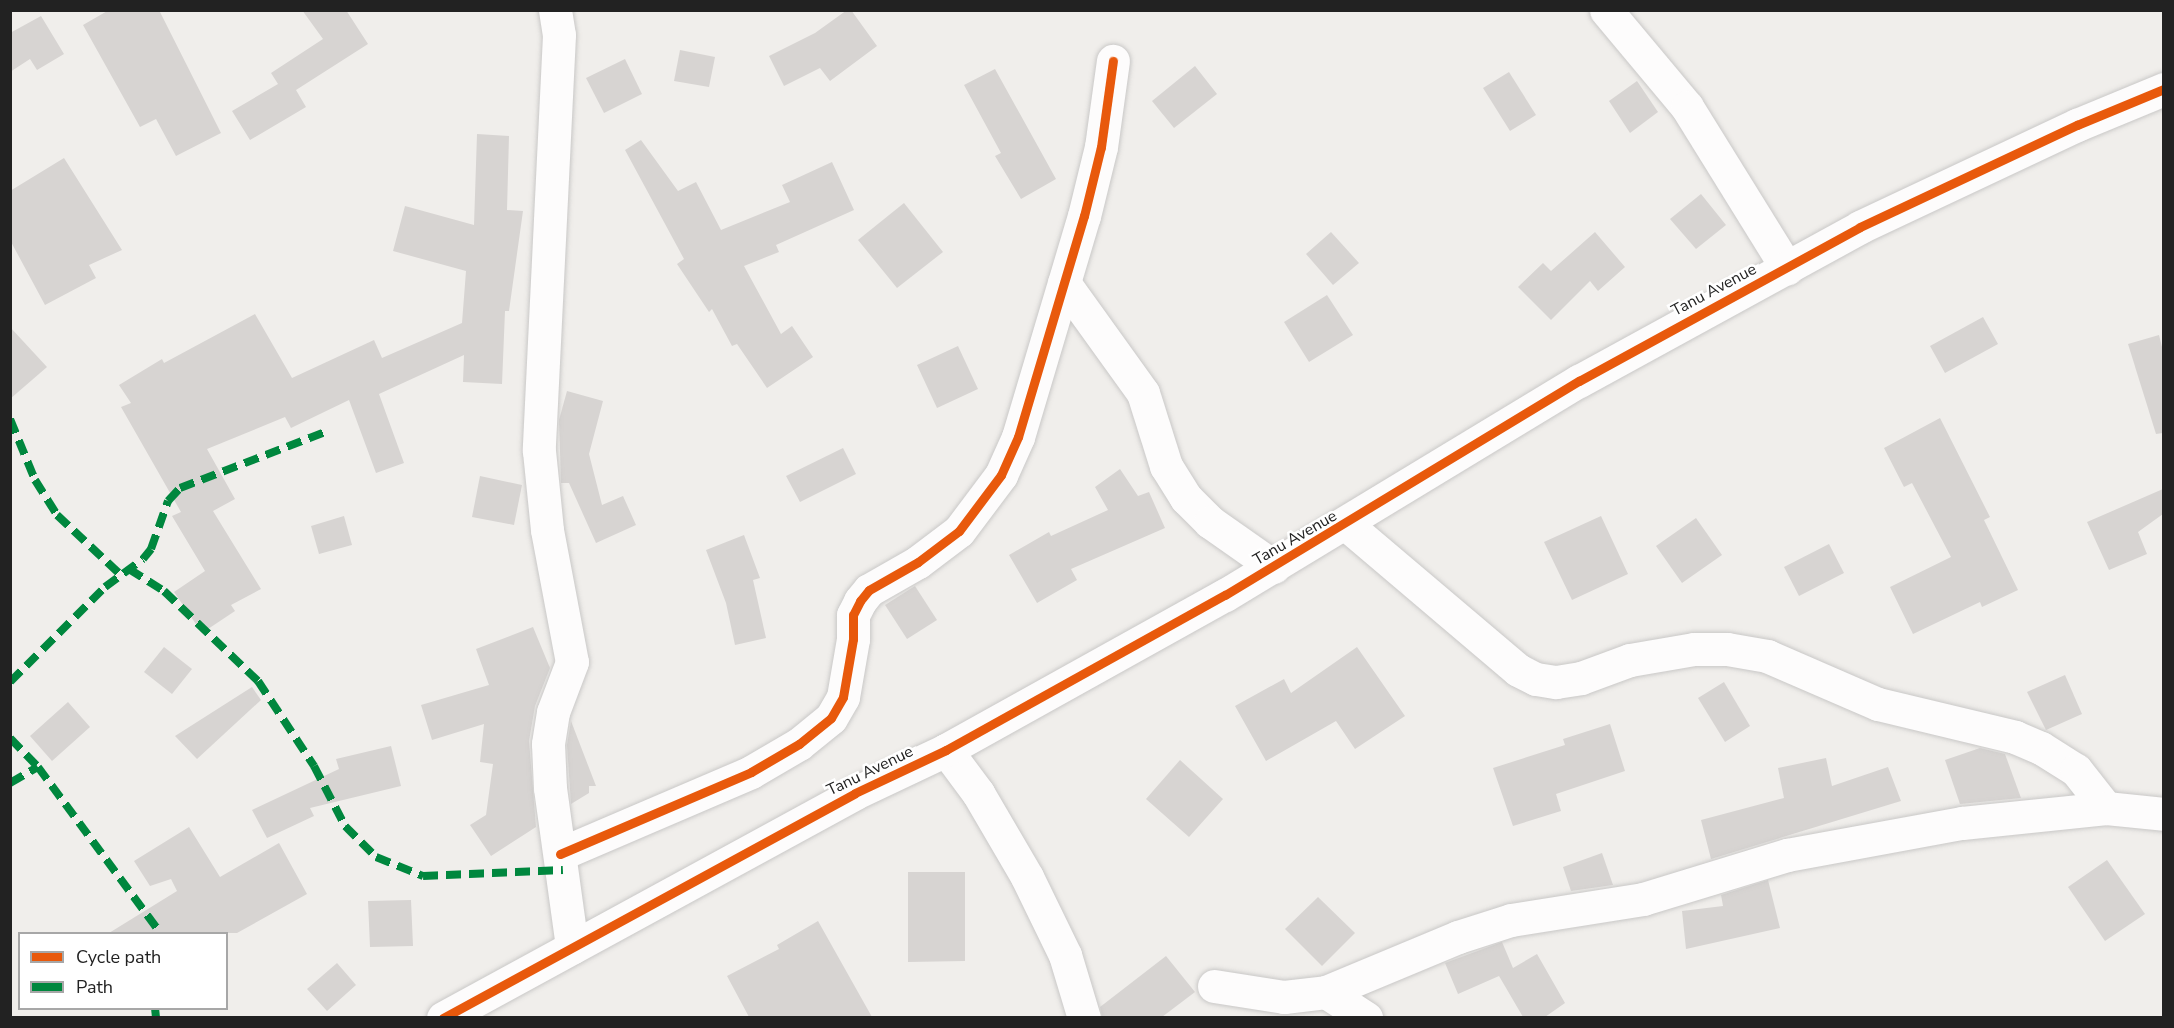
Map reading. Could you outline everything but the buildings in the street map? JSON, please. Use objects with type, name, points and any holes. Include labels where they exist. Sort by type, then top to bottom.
[{"type":"street","points":[[555,10],[559,35],[539,452],[547,530],[572,662],[553,712],[548,744],[572,947]]},
{"type":"street","points":[[1606,10],[1687,107],[1787,268]]},
{"type":"street","points":[[560,854],[751,772],[799,744],[831,718],[843,697],[849,674],[853,615],[860,601],[869,590],[918,562],[958,531],[1001,475],[1018,437],[1064,283],[1101,147],[1113,61]]},
{"type":"street","name":"Tanu Avenue","points":[[443,1017],[855,793],[946,750],[1275,567],[1579,381],[1860,227],[2077,125],[2163,90]]},
{"type":"street","points":[[1064,283],[1143,393],[1166,466],[1186,498],[1210,522],[1275,567]]},
{"type":"street","points":[[1347,525],[1518,670],[1536,680],[1556,682],[1581,678],[1630,660],[1685,650],[1727,649],[1767,656],[1878,704],[2015,737],[2042,748],[2086,779],[2106,808]]},
{"type":"street","points":[[946,750],[978,793],[1026,877],[1065,955],[1084,1017]]},
{"type":"street","points":[[1214,986],[1284,997],[1326,992],[1458,937],[1511,921],[1643,899],[1787,855],[1962,823],[2106,808],[2163,814]]},
{"type":"street","points":[[1326,992],[1366,1017]]},
{"type":"marked path","points":[[10,419],[35,480],[57,515],[121,575]]},
{"type":"marked path","points":[[10,682],[105,587],[143,559],[151,549],[168,501],[180,488],[328,431]]},
{"type":"marked path","points":[[129,569],[164,591],[258,681],[314,766],[345,826],[376,857],[423,876],[563,870]]},
{"type":"marked path","points":[[10,738],[38,767],[160,932]]},
{"type":"marked path","points":[[10,783],[38,767]]},
{"type":"marked path","points":[[155,1010],[156,1018]]},
{"type":"cycle path","points":[[560,854],[751,772],[799,744],[831,718],[843,697],[853,639],[853,615],[860,601],[869,590],[918,562],[959,531],[1001,475],[1018,437],[1084,216],[1101,147],[1113,61]]},
{"type":"cycle path","points":[[443,1018],[855,793],[946,750],[1225,595],[1579,381],[1860,227],[2077,125],[2164,89]]}]
